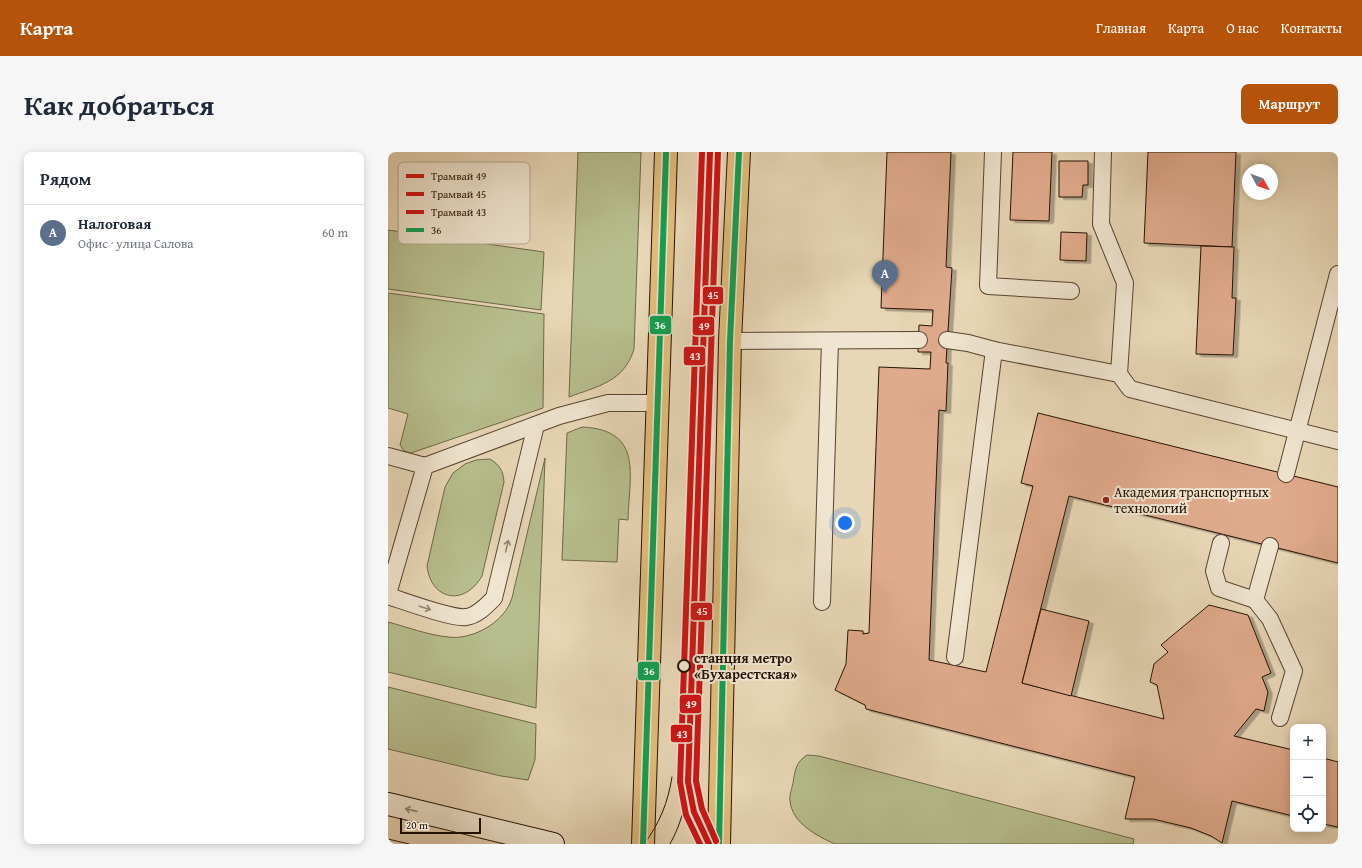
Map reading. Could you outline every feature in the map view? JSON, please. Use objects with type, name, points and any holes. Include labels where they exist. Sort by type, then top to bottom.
[{"type":"main road","points":[[643,844],[666,152]]},
{"type":"main road","points":[[719,844],[730,341],[739,152]]},
{"type":"main road","points":[[388,804],[553,844]]},
{"type":"lane","points":[[993,152],[988,286],[1071,291]]},
{"type":"lane","points":[[1103,152],[1101,224],[1125,283],[1119,374],[1130,389],[1338,441]]},
{"type":"lane","points":[[1286,474],[1338,274]]},
{"type":"lane","points":[[730,341],[918,340]]},
{"type":"lane","points":[[947,340],[1119,374]]},
{"type":"lane","points":[[822,602],[830,341]]},
{"type":"lane","points":[[955,657],[994,350]]},
{"type":"lane","points":[[388,456],[425,466],[559,416],[608,403],[658,404]]},
{"type":"lane","points":[[425,466],[388,595],[452,616],[467,617],[485,606],[494,598],[536,425]]},
{"type":"lane","points":[[1220,543],[1214,571],[1219,588],[1255,600],[1270,619],[1294,671],[1280,718]]},
{"type":"lane","points":[[1255,600],[1270,546]]},
{"type":"green space","points":[[578,152],[641,152],[634,349],[630,360],[617,376],[600,386],[569,397]]},
{"type":"green space","points":[[388,230],[398,231],[398,244],[487,244],[544,252],[541,310],[388,289]]},
{"type":"green space","points":[[388,293],[544,314],[543,408],[411,453],[404,451],[400,445],[408,414],[388,408]]},
{"type":"green space","points":[[582,427],[602,430],[615,436],[624,446],[629,458],[630,487],[628,520],[619,519],[617,562],[562,560],[567,433]]},
{"type":"green space","points":[[545,458],[536,708],[388,672],[388,622],[433,635],[456,637],[474,634],[490,626],[503,614],[509,605],[512,596]]},
{"type":"green space","points":[[490,459],[500,469],[504,482],[482,576],[475,586],[466,592],[458,595],[449,595],[441,592],[435,586],[430,577],[427,566],[445,487],[453,473],[465,464],[476,460]]},
{"type":"green space","points":[[388,687],[536,724],[535,760],[528,780],[501,776],[388,749]]},
{"type":"green space","points":[[807,755],[819,756],[1134,839],[1133,844],[835,844],[806,828],[795,816],[792,809],[790,797],[795,770],[800,760]]},
{"type":"building","points":[[887,152],[951,152],[946,267],[952,268],[946,363],[948,363],[946,411],[939,410],[929,660],[986,672],[1033,486],[1021,483],[1038,413],[1338,487],[1338,563],[1069,496],[1022,683],[1164,719],[1157,685],[1150,682],[1154,664],[1168,652],[1161,645],[1209,605],[1248,615],[1271,673],[1262,677],[1268,692],[1264,711],[1256,709],[1234,736],[1290,749],[1290,815],[1232,801],[1222,843],[1211,836],[1191,828],[1153,819],[1125,819],[1135,777],[866,709],[865,705],[835,690],[846,664],[848,630],[863,631],[863,634],[869,633],[879,367],[930,369],[931,352],[918,352],[919,325],[932,326],[933,310],[881,308]]},
{"type":"building","points":[[1013,152],[1052,152],[1049,221],[1010,220]]},
{"type":"building","points":[[1148,152],[1236,152],[1232,247],[1144,243]]},
{"type":"building","points":[[1059,161],[1088,161],[1088,185],[1083,185],[1082,197],[1059,197]]},
{"type":"building","points":[[1061,232],[1087,233],[1086,261],[1060,260]]},
{"type":"building","points":[[1201,246],[1234,247],[1232,298],[1236,298],[1233,355],[1196,354]]},
{"type":"building","points":[[1041,609],[1089,621],[1071,696],[1022,683]]},
{"type":"building","points":[[1326,759],[1338,762],[1338,827],[1326,825]]},
{"type":"tram line","name":"43","points":[[700,844],[686,815],[680,782],[702,152]]},
{"type":"tram line","name":"49","points":[[709,844],[694,812],[688,782],[710,152]]},
{"type":"tram line","name":"45","points":[[716,841],[702,809],[696,781],[718,152]]},
{"type":"tram line","points":[[644,844],[659,820],[668,795],[672,777]]},
{"type":"tram line","points":[[670,844],[682,814],[688,782]]},
{"type":"tram line","points":[[388,839],[409,844]]},
{"type":"transit line","name":"36","points":[[643,844],[666,152]]},
{"type":"transit line","name":"36","points":[[719,844],[730,341],[739,152]]},
{"type":"place","name":"Налоговая","points":[[885,293]]},
{"type":"place","name":"Академия транспортных технологий","points":[[1106,500]]},
{"type":"place","name":"станция метро «Бухарестская»","points":[[684,666]]}]
